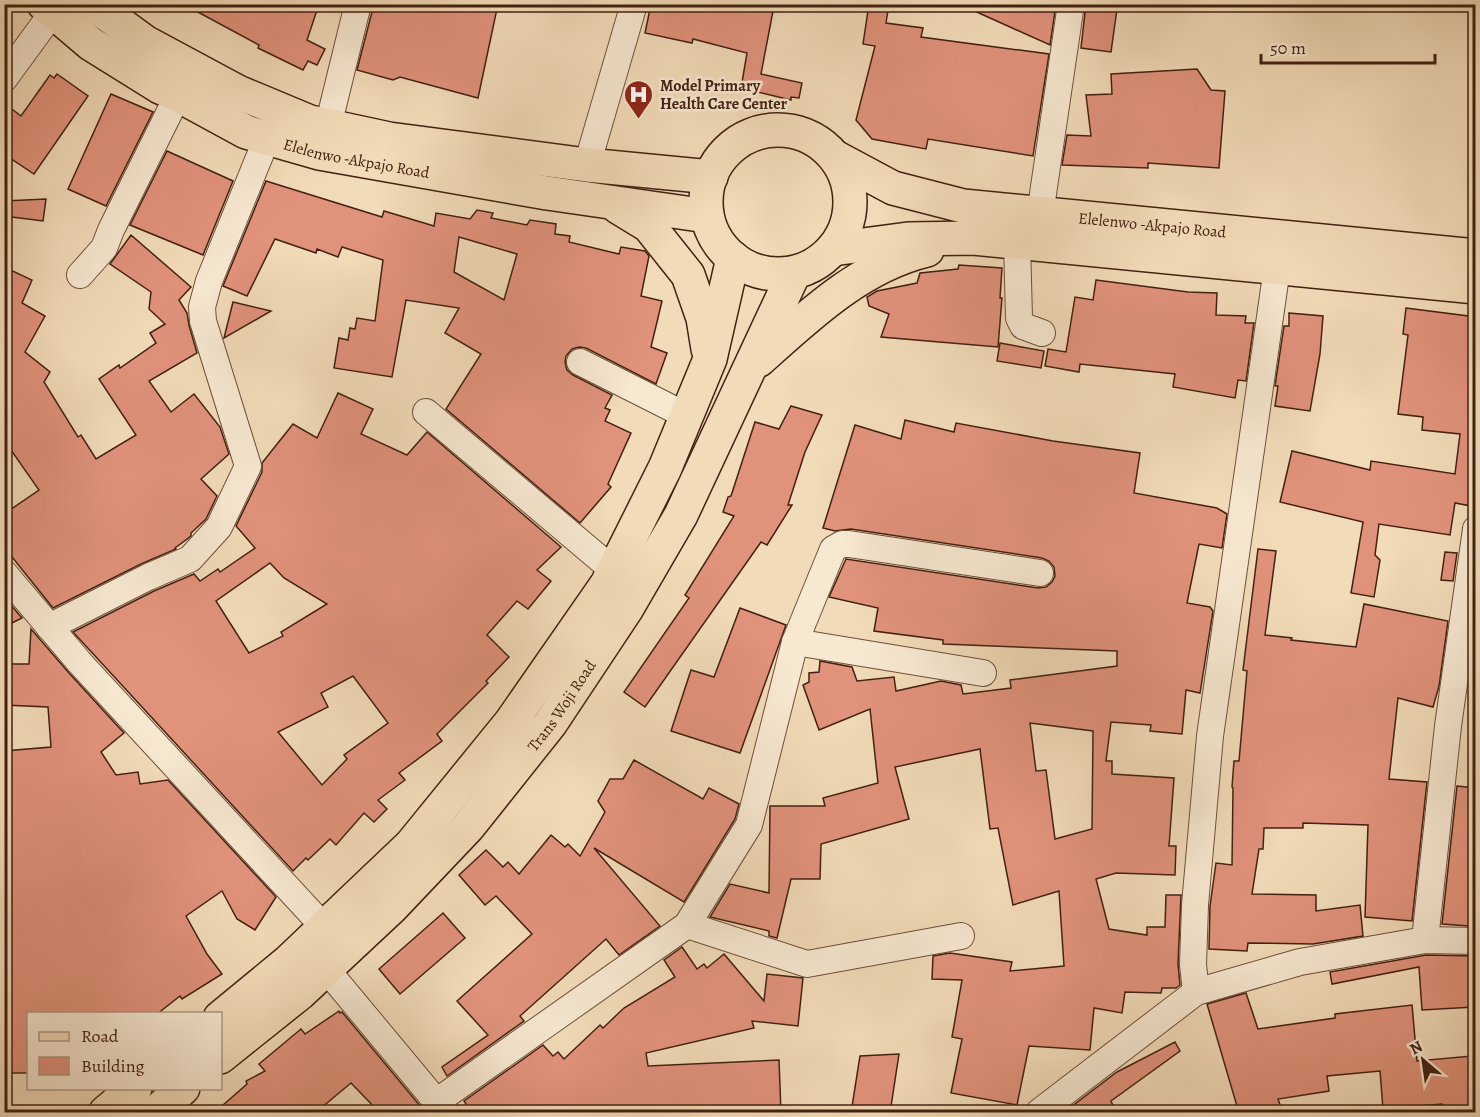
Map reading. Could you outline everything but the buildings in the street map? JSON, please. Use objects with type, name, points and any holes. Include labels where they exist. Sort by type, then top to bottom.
[{"type":"main road","name":"Elelenwo -Akpajo Road","points":[[93,4],[146,42],[238,92],[310,122],[389,139],[587,165],[711,177]]},
{"type":"main road","name":"Elelenwo -Akpajo Road","points":[[48,8],[91,44],[160,87],[246,132],[319,153],[611,203],[706,216]]},
{"type":"main road","points":[[772,129],[797,131],[819,141],[837,158],[848,181],[851,205],[845,229],[833,249],[815,264],[794,273],[771,274],[748,268],[733,258],[714,238],[706,216],[706,193],[713,169],[728,149],[748,136],[772,129]]},
{"type":"main road","name":"Elelenwo -Akpajo Road","points":[[837,158],[893,188],[963,206],[1476,256]]},
{"type":"main road","points":[[611,203],[649,226],[688,275],[703,318],[710,359]]},
{"type":"main road","name":"Elelenwo -Akpajo Road","points":[[833,249],[908,239],[974,238],[1476,287]]},
{"type":"main road","points":[[747,372],[815,310],[865,275],[910,254],[974,238]]},
{"type":"main road","name":"Trans Woji Road","points":[[222,1016],[288,962],[411,845],[504,731],[607,584],[665,468],[710,359],[733,258]]},
{"type":"main road","name":"Trans Woji Road","points":[[222,1055],[300,993],[392,907],[468,827],[549,724],[627,609],[681,515],[794,273]]},
{"type":"main road","points":[[106,1113],[134,1090]]},
{"type":"main road","points":[[156,1113],[182,1090]]},
{"type":"street","points":[[328,126],[358,4]]},
{"type":"street","points":[[587,165],[634,4]]},
{"type":"street","points":[[1040,214],[1071,4]]},
{"type":"street","points":[[4,79],[48,8]]},
{"type":"street","points":[[80,275],[104,248],[178,95]]},
{"type":"street","points":[[49,627],[148,577],[190,559],[219,527],[248,466],[203,321],[202,307],[209,281],[267,138]]},
{"type":"street","points":[[1017,243],[1019,318],[1023,326],[1042,333]]},
{"type":"street","points":[[1196,992],[1193,964],[1195,905],[1210,736],[1277,268]]},
{"type":"street","points":[[580,362],[687,416]]},
{"type":"street","points":[[426,412],[613,570]]},
{"type":"street","points":[[1425,940],[1449,726],[1476,529]]},
{"type":"street","points":[[326,969],[440,1108],[687,925],[749,825],[795,642],[832,549],[842,544],[849,544],[1040,573]]},
{"type":"street","points":[[4,573],[49,627],[324,927]]},
{"type":"street","points":[[795,642],[983,673]]},
{"type":"street","points":[[687,925],[807,964],[823,963],[961,936]]},
{"type":"street","points":[[1039,1113],[1196,992],[1300,962],[1425,940],[1475,944]]},
{"type":"place","name":"Model Primary Health Care Center","points":[[639,120]]}]
